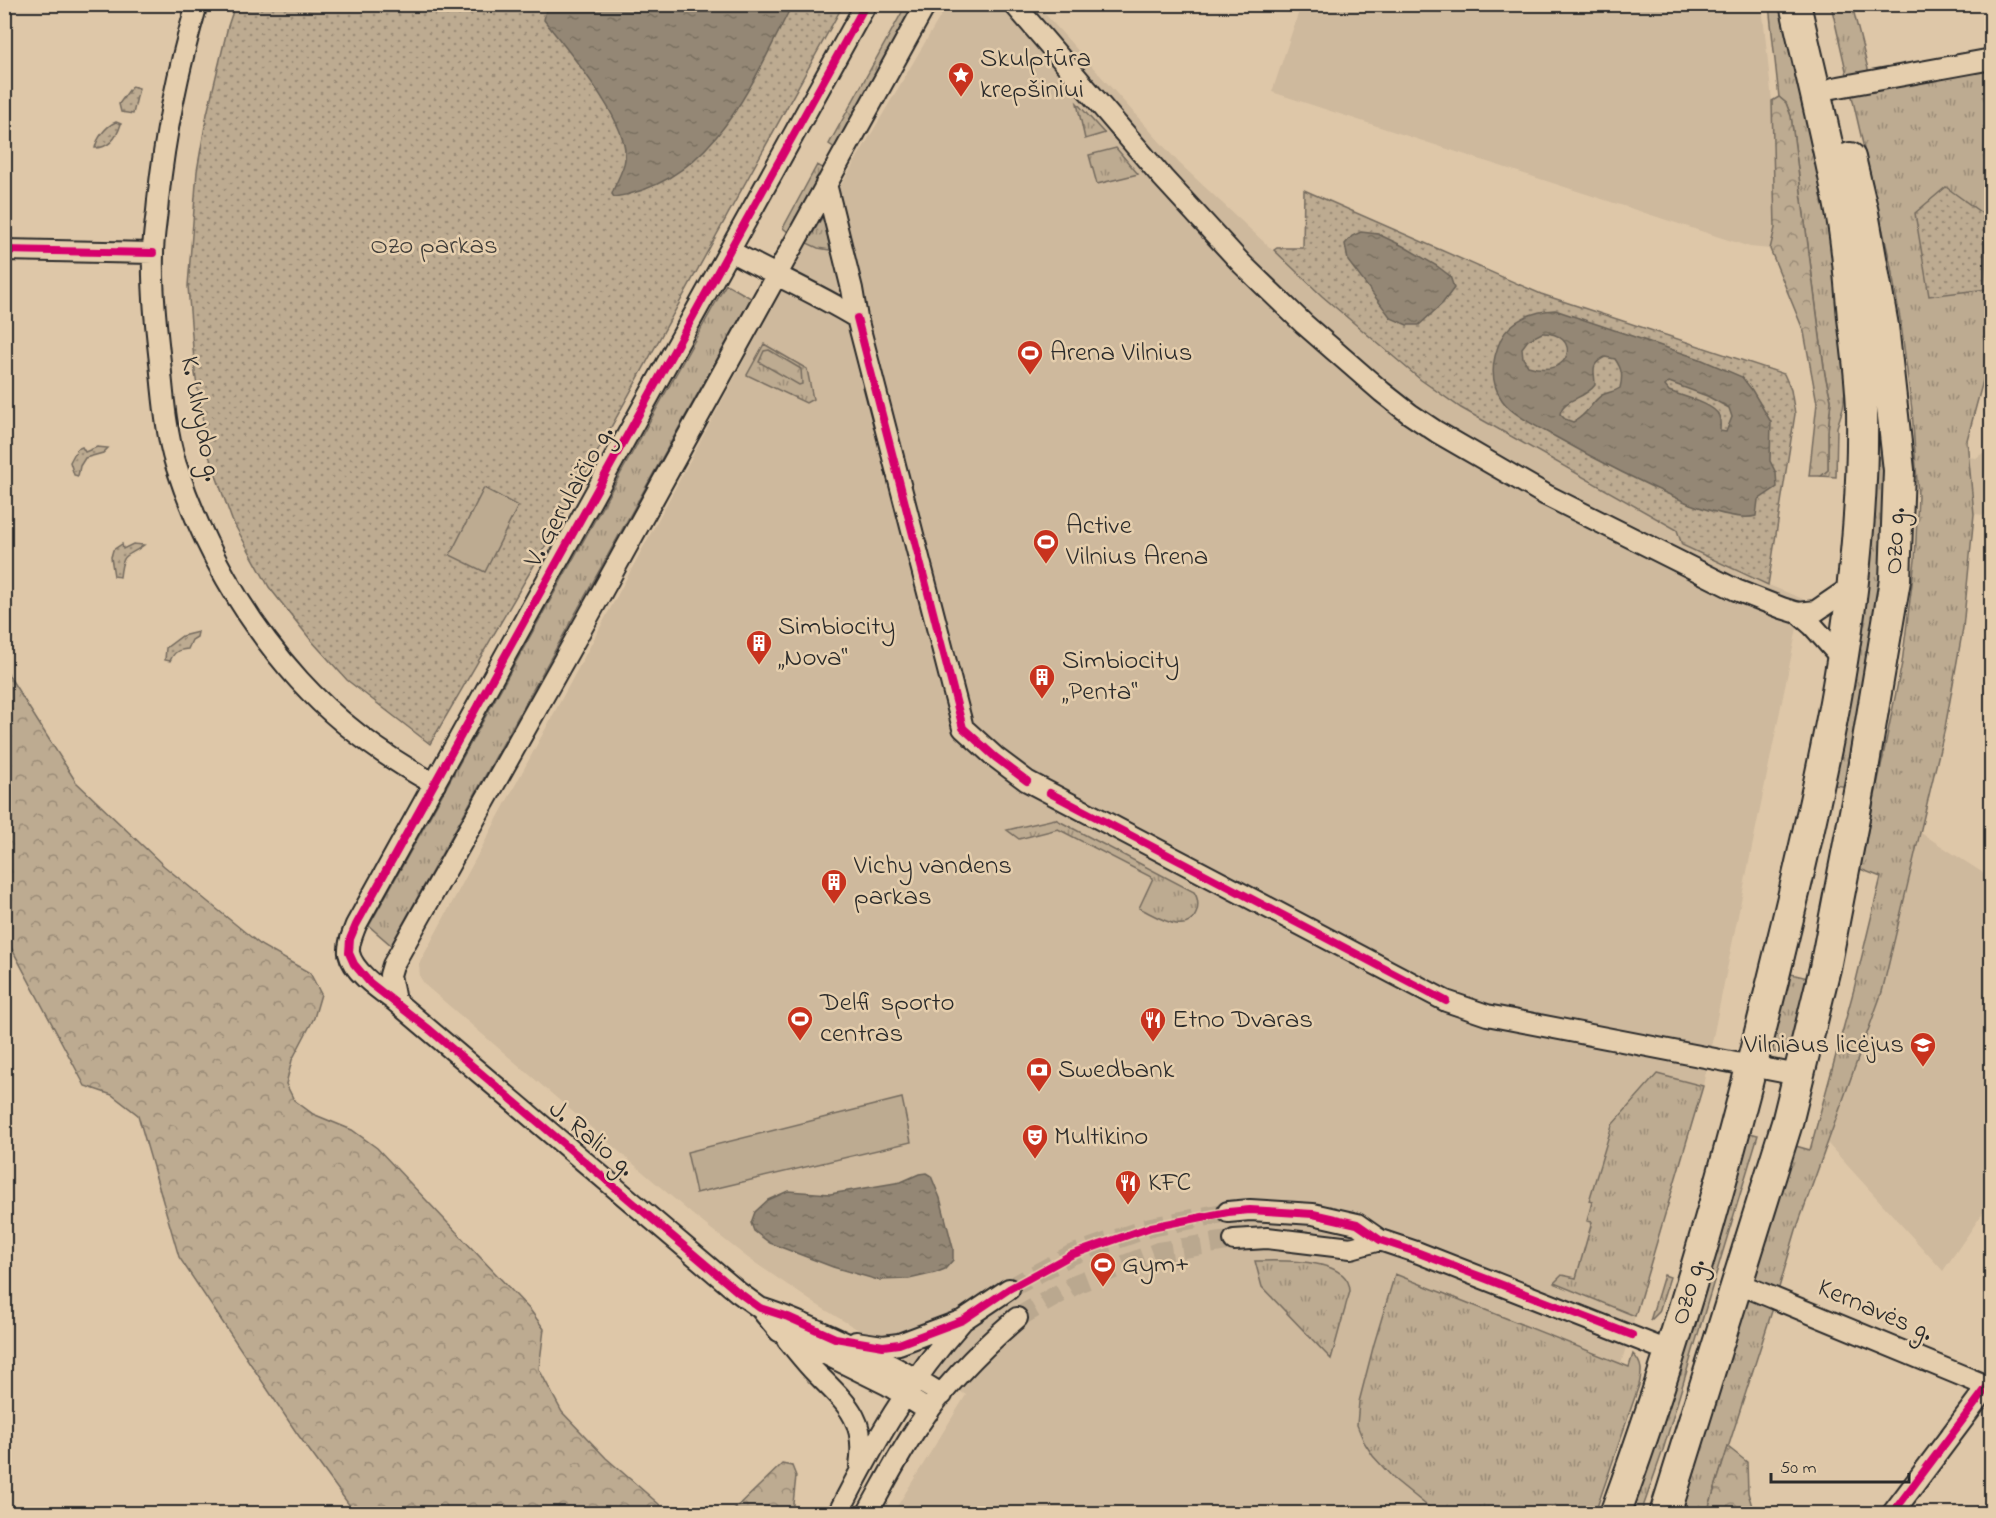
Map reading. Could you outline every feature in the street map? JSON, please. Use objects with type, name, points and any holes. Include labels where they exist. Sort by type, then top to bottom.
[{"type":"main road","name":"Ozo g.","points":[[1615,1514],[1671,1352],[1752,1066],[1797,880],[1833,711],[1854,585],[1861,504],[1862,407],[1855,335],[1842,220],[1795,4]]},
{"type":"main road","name":"Ozo g.","points":[[1665,1514],[1787,1123],[1825,968],[1861,781],[1895,580],[1899,470],[1883,326],[1863,213],[1815,4]]},
{"type":"street","name":"K. Ulvydo g.","points":[[197,4],[182,54],[164,145],[153,253],[155,316],[163,399],[175,463],[196,521],[229,584],[259,629],[299,680],[351,728],[435,784]]},
{"type":"street","name":"V. Gerulaičio g.","points":[[354,963],[349,952],[350,939],[356,925],[866,4]]},
{"type":"street","points":[[395,1001],[390,975],[393,965],[926,4]]},
{"type":"street","points":[[1014,4],[1163,178],[1242,264],[1304,324],[1382,392],[1437,432],[1546,495],[1736,590],[1798,613],[1813,626],[1842,659]]},
{"type":"street","points":[[1833,88],[1992,59]]},
{"type":"street","points":[[826,184],[857,318],[963,728],[998,759],[1034,785],[1446,1000],[1487,1015],[1798,1075]]},
{"type":"street","points":[[4,250],[153,253]]},
{"type":"street","points":[[730,251],[818,295],[857,318]]},
{"type":"street","points":[[1798,613],[1816,611],[1854,585]]},
{"type":"street","points":[[354,963],[380,969],[393,965]]},
{"type":"street","points":[[354,963],[370,983],[395,1001]]},
{"type":"street","name":"J. Ralio g.","points":[[395,1001],[738,1292],[760,1308],[779,1331],[904,1395],[929,1411]]},
{"type":"street","points":[[1228,1212],[1250,1210],[1313,1214],[1358,1224],[1380,1239],[1671,1352]]},
{"type":"street","points":[[1234,1240],[1267,1238],[1352,1248],[1380,1239]]},
{"type":"street","name":"Kernavės g.","points":[[1737,1283],[1990,1387]]},
{"type":"street","points":[[835,1338],[883,1346],[899,1344],[963,1320],[1009,1289]]},
{"type":"street","points":[[760,1308],[788,1317],[835,1338],[916,1377],[942,1395]]},
{"type":"street","points":[[867,1514],[929,1411],[965,1366],[1017,1318]]},
{"type":"street","points":[[838,1514],[904,1395],[937,1349],[963,1320]]},
{"type":"street","points":[[779,1331],[852,1410],[863,1449],[860,1471]]},
{"type":"street","points":[[1892,1514],[1990,1387]]},
{"type":"shaded area","points":[[947,5],[1037,5],[1179,163],[1322,296],[1421,380],[1461,408],[1677,530],[1739,573],[1803,599],[1703,1086],[1657,1074],[1612,1124],[1589,1201],[1592,1202],[1592,1222],[1576,1279],[1555,1283],[1635,1316],[1621,1364],[1396,1274],[1364,1442],[1373,1456],[1394,1479],[1436,1513],[893,1513],[966,1395],[814,1303],[748,1258],[693,1215],[425,985],[420,977],[419,964],[807,243]]},
{"type":"shaded area","points":[[1301,5],[1762,5],[1772,101],[1775,228],[1770,249],[1750,247],[1272,92]]},
{"type":"shaded area","points":[[1991,447],[1991,524],[1985,515],[1974,514],[1967,457],[1976,458]]},
{"type":"shaded area","name":"Vilniaus licėjus","points":[[1921,833],[1991,878],[1991,1201],[1943,1271],[1828,1144],[1882,992]]},
{"type":"green space","name":"Ozo parkas","points":[[235,5],[843,5],[554,531],[430,744],[347,680],[310,639],[269,587],[232,520],[208,453],[195,373],[188,286],[197,171],[207,114]]},
{"type":"green space","points":[[906,5],[914,5],[835,148],[829,144]]},
{"type":"green space","points":[[1769,5],[1784,5],[1824,183],[1849,371],[1843,408],[1837,427],[1836,477],[1821,476],[1828,470],[1831,400],[1825,375],[1791,116],[1786,103],[1779,97]]},
{"type":"green space","points":[[1831,5],[1852,5],[1873,89],[1991,68],[1991,351],[1967,440],[1974,514],[1963,628],[1945,728],[1882,992],[1796,1230],[1707,1513],[1682,1514],[1792,1145],[1810,1150],[1854,989],[1881,877],[1860,869],[1902,663],[1915,560],[1918,496],[1912,410],[1901,324],[1890,262]]},
{"type":"green space","points":[[132,86],[139,88],[133,114],[121,112],[119,104]]},
{"type":"green space","points":[[1779,97],[1786,103],[1791,116],[1825,375],[1831,400],[1828,470],[1821,476],[1809,476],[1817,403],[1804,332],[1770,249],[1775,228],[1772,101]]},
{"type":"green space","points":[[1077,103],[1104,133],[1105,133],[1085,139]]},
{"type":"green space","points":[[116,122],[121,124],[112,141],[105,146],[95,148],[102,133]]},
{"type":"green space","points":[[1116,148],[1138,174],[1097,184],[1089,155]]},
{"type":"green space","points":[[817,165],[823,168],[788,232],[783,228]]},
{"type":"green space","points":[[1946,187],[1984,215],[1987,289],[1929,296],[1915,213]]},
{"type":"green space","points":[[1304,190],[1541,294],[1784,374],[1791,390],[1795,414],[1768,585],[1682,545],[1677,530],[1461,408],[1421,380],[1322,296],[1274,250],[1303,248]]},
{"type":"green space","points":[[824,214],[830,250],[807,243]]},
{"type":"green space","points":[[1863,281],[1891,520],[1850,787],[1834,785],[1791,974],[1808,978],[1789,1049],[1776,1052],[1768,1050],[1830,783]]},
{"type":"green space","points":[[726,284],[751,298],[391,945],[369,926]]},
{"type":"green space","points":[[764,344],[807,369],[813,399],[806,403],[747,375]]},
{"type":"green space","points":[[769,350],[801,369],[802,384],[799,385],[759,362],[764,351]]},
{"type":"green space","points":[[82,447],[85,452],[97,447],[108,448],[103,453],[85,458],[78,476],[74,475],[70,462],[77,449]]},
{"type":"green space","points":[[484,488],[518,506],[485,572],[450,555]]},
{"type":"green space","points":[[122,544],[123,549],[133,544],[144,545],[126,556],[122,563],[120,577],[114,576],[111,557],[113,550]]},
{"type":"green space","points":[[198,632],[188,649],[176,652],[170,661],[165,660],[166,648],[182,636]]},
{"type":"green space","points":[[4,668],[76,782],[164,866],[262,946],[310,973],[321,994],[314,1018],[292,1060],[286,1084],[294,1100],[313,1114],[352,1130],[377,1148],[531,1311],[544,1329],[539,1369],[562,1412],[606,1458],[669,1513],[355,1513],[296,1432],[179,1257],[138,1115],[112,1095],[85,1086],[5,936]]},
{"type":"green space","points":[[1055,819],[1194,892],[1198,906],[1193,919],[1186,923],[1171,923],[1139,908],[1153,878],[1058,829],[1019,839],[1007,830]]},
{"type":"green space","points":[[1657,1074],[1703,1086],[1635,1316],[1554,1283],[1562,1275],[1576,1278],[1592,1222],[1587,1221],[1592,1202],[1589,1201],[1612,1125]]},
{"type":"green space","points":[[902,1098],[911,1142],[696,1193],[687,1152]]},
{"type":"green space","points":[[1746,1132],[1758,1135],[1663,1450],[1641,1513],[1626,1514]]},
{"type":"green space","points":[[1255,1261],[1295,1261],[1326,1266],[1347,1280],[1350,1291],[1331,1359],[1262,1287]]},
{"type":"green space","points":[[1395,1274],[1629,1367],[1633,1354],[1639,1361],[1641,1376],[1639,1385],[1595,1513],[1436,1513],[1394,1479],[1373,1456],[1357,1425],[1359,1402]]},
{"type":"green space","points":[[1664,1275],[1670,1277],[1659,1312],[1650,1321]]},
{"type":"green space","points":[[1728,1447],[1747,1462],[1748,1493],[1754,1513],[1707,1513]]},
{"type":"green space","points":[[782,1464],[792,1466],[796,1476],[792,1513],[731,1513]]},
{"type":"water","points":[[547,4],[792,5],[744,96],[726,125],[704,151],[678,172],[649,188],[614,197],[612,194],[625,159],[624,144],[618,126],[595,86],[544,20]]},
{"type":"water","points":[[1361,232],[1378,234],[1403,246],[1450,276],[1454,288],[1442,304],[1419,325],[1407,325],[1391,318],[1348,261],[1345,244],[1352,236]]},
{"type":"water","points":[[1555,310],[1700,359],[1742,377],[1771,422],[1770,461],[1776,473],[1777,487],[1758,500],[1756,516],[1741,517],[1723,514],[1690,504],[1621,472],[1526,420],[1506,405],[1495,385],[1493,370],[1501,339],[1517,321],[1532,314]],"holes":[[[1542,333],[1554,335],[1563,340],[1567,347],[1567,354],[1563,361],[1555,367],[1543,369],[1528,366],[1523,358],[1522,348],[1528,340]],[[1605,357],[1615,359],[1621,373],[1620,388],[1602,395],[1573,422],[1565,419],[1560,414],[1565,405],[1585,394],[1595,385],[1594,369]],[[1669,382],[1707,396],[1729,408],[1732,417],[1726,432],[1720,431],[1719,416],[1711,408],[1669,391],[1665,386]]]},
{"type":"water","points":[[926,1173],[931,1176],[940,1198],[953,1248],[953,1260],[945,1269],[935,1273],[909,1279],[878,1280],[833,1267],[770,1243],[754,1231],[751,1223],[755,1212],[768,1200],[788,1191],[830,1194],[901,1182]]},
{"type":"tunnel","points":[[1009,1289],[1071,1255],[1151,1227],[1228,1212]]},
{"type":"tunnel","points":[[1017,1318],[1078,1283],[1158,1252],[1234,1240]]},
{"type":"cycle path","points":[[866,4],[356,925],[350,939],[349,953],[354,964],[370,983],[430,1030],[738,1292],[760,1308],[788,1317],[835,1338],[883,1346],[899,1344],[963,1320],[1009,1289],[1071,1255],[1151,1227],[1250,1210],[1313,1214],[1357,1224],[1380,1240],[1632,1335]]},
{"type":"cycle path","points":[[4,250],[153,253]]},
{"type":"cycle path","points":[[857,318],[963,728],[995,757],[1027,781]]},
{"type":"cycle path","points":[[1050,793],[1446,1001]]},
{"type":"cycle path","points":[[1892,1514],[1988,1386],[1992,1388]]},
{"type":"place","name":"Skulptūra krepšiniui","points":[[961,98]]},
{"type":"place","name":"Arena Vilnius","points":[[1030,376]]},
{"type":"place","name":"Active Vilnius Arena","points":[[1046,565]]},
{"type":"place","name":"Simbiocity „Nova“","points":[[759,666]]},
{"type":"place","name":"Simbiocity „Penta“","points":[[1042,700]]},
{"type":"place","name":"Vichy vandens parkas","points":[[834,905]]},
{"type":"place","name":"Delfi sporto centras","points":[[800,1042]]},
{"type":"place","name":"Etno Dvaras","points":[[1153,1043]]},
{"type":"place","name":"Vilniaus licėjus","points":[[1923,1068]]},
{"type":"place","name":"Swedbank","points":[[1039,1093]]},
{"type":"place","name":"Multikino","points":[[1035,1160]]},
{"type":"place","name":"KFC","points":[[1128,1206]]},
{"type":"place","name":"Gym+","points":[[1103,1288]]}]
